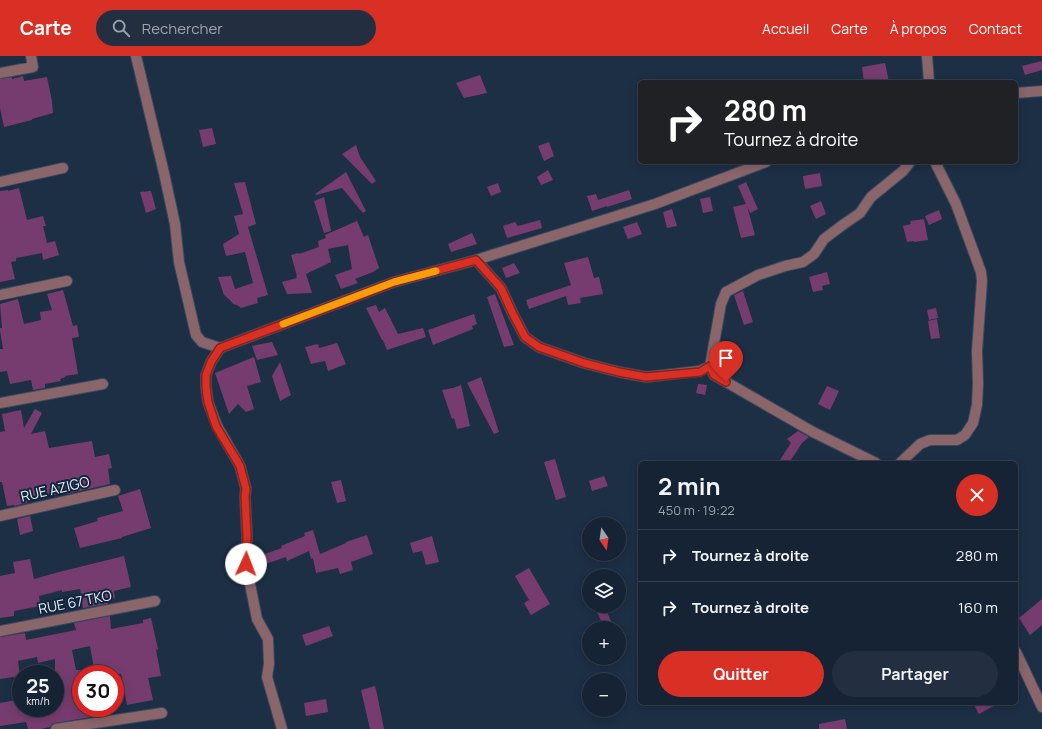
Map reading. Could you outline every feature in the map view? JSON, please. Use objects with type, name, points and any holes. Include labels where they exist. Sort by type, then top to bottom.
[{"type":"street","points":[[0,73],[33,67],[31,56]]},
{"type":"street","points":[[136,56],[175,224],[179,262],[196,335],[202,342],[220,348]]},
{"type":"street","points":[[927,56],[929,80]]},
{"type":"street","points":[[1018,93],[1042,91]]},
{"type":"street","points":[[282,729],[267,677],[269,664],[268,639],[257,619],[246,564],[246,489],[240,466],[216,426],[208,402],[206,375],[211,362],[220,348],[394,282],[476,260],[655,204],[761,164]]},
{"type":"street","points":[[872,461],[813,432],[714,375],[710,366],[721,304],[726,292],[758,275],[803,262],[814,254],[824,239],[860,213],[871,197],[903,171],[908,164]]},
{"type":"street","points":[[902,461],[920,444],[930,440],[957,440],[965,435],[973,422],[977,405],[977,351],[982,281],[981,272],[956,204],[935,164]]},
{"type":"street","points":[[0,182],[63,168]]},
{"type":"street","points":[[476,260],[501,288],[525,337],[539,347],[584,363],[646,377],[700,372],[710,366]]},
{"type":"street","points":[[0,295],[67,281]]},
{"type":"street","points":[[0,403],[103,384]]},
{"type":"street","name":"RUE AZIGO","points":[[0,516],[115,490]]},
{"type":"street","name":"RUE 67 TKO","points":[[0,631],[156,601]]},
{"type":"street","points":[[1018,656],[1042,707]]},
{"type":"street","points":[[56,729],[162,712]]},
{"type":"building","points":[[1042,61],[1042,70],[1025,75],[1022,66]]},
{"type":"building","points":[[885,63],[889,80],[864,80],[862,67]]},
{"type":"building","points":[[480,75],[487,93],[464,98],[456,83]]},
{"type":"building","points":[[23,76],[24,81],[47,77],[53,113],[4,127],[0,108],[0,79],[12,77],[12,79]]},
{"type":"building","points":[[212,128],[216,144],[203,147],[199,130]]},
{"type":"building","points":[[549,142],[554,156],[544,161],[538,146]]},
{"type":"building","points":[[356,145],[360,157],[376,181],[372,184],[342,154]]},
{"type":"building","points":[[548,170],[553,180],[541,185],[537,177]]},
{"type":"building","points":[[346,172],[366,211],[363,213],[342,188],[315,194]]},
{"type":"building","points":[[820,173],[822,186],[805,189],[803,176]]},
{"type":"building","points":[[245,182],[256,224],[248,227],[268,295],[257,298],[258,303],[241,308],[233,304],[224,295],[218,277],[231,276],[235,289],[253,283],[245,252],[226,256],[223,244],[239,234],[234,216],[243,214],[234,183]]},
{"type":"building","points":[[746,182],[758,209],[750,213],[747,206],[755,235],[741,238],[733,207],[746,204],[738,186]]},
{"type":"building","points":[[498,183],[501,192],[491,196],[487,187]]},
{"type":"building","points":[[19,188],[27,220],[43,216],[46,226],[43,226],[47,243],[55,241],[59,255],[43,260],[42,253],[16,258],[16,261],[11,262],[15,279],[0,282],[0,191],[8,191]]},
{"type":"building","points":[[629,190],[632,199],[592,211],[587,196],[596,194],[598,200]]},
{"type":"building","points":[[151,191],[156,209],[146,213],[140,192]]},
{"type":"building","points":[[324,197],[331,231],[324,233],[314,201]]},
{"type":"building","points":[[710,197],[713,211],[703,213],[700,199]]},
{"type":"building","points":[[821,201],[826,214],[816,219],[810,206]]},
{"type":"building","points":[[672,209],[677,226],[667,228],[663,212]]},
{"type":"building","points":[[939,210],[942,219],[929,225],[925,216]]},
{"type":"building","points":[[924,219],[928,240],[907,242],[903,226],[911,224],[910,221]]},
{"type":"building","points":[[540,220],[542,228],[507,238],[503,226],[515,222],[518,226]]},
{"type":"building","points":[[357,221],[364,237],[368,235],[379,268],[355,279],[358,283],[341,289],[335,275],[352,269],[348,245],[328,249],[331,262],[306,274],[312,293],[287,294],[282,282],[297,278],[291,255],[299,254],[319,247],[318,241],[326,238],[325,235]]},
{"type":"building","points":[[637,222],[642,234],[628,239],[623,227]]},
{"type":"building","points":[[472,233],[477,244],[451,252],[448,244]]},
{"type":"building","points":[[588,257],[594,278],[599,277],[603,294],[580,298],[581,303],[568,305],[566,296],[529,309],[526,300],[571,285],[564,263]]},
{"type":"building","points":[[514,263],[520,273],[506,278],[502,268]]},
{"type":"building","points":[[827,272],[830,284],[822,286],[823,290],[813,292],[809,277]]},
{"type":"building","points":[[63,290],[73,326],[77,325],[79,337],[72,338],[78,374],[65,376],[66,377],[60,379],[61,381],[45,384],[45,388],[33,390],[31,380],[10,384],[7,371],[0,372],[0,349],[3,349],[0,330],[0,328],[2,328],[0,304],[18,299],[24,324],[41,320],[40,312],[52,310],[47,294]]},
{"type":"building","points":[[743,291],[753,322],[744,325],[734,295]]},
{"type":"building","points":[[495,294],[514,345],[504,347],[487,297]]},
{"type":"building","points":[[376,305],[379,312],[385,308],[398,334],[423,328],[426,337],[387,350],[366,308]]},
{"type":"building","points":[[936,308],[938,318],[929,320],[927,310]]},
{"type":"building","points":[[474,314],[477,324],[472,326],[473,329],[433,345],[428,330]]},
{"type":"building","points":[[937,319],[940,338],[931,339],[928,321]]},
{"type":"building","points":[[272,342],[278,355],[257,360],[252,346]]},
{"type":"building","points":[[337,343],[346,364],[328,371],[325,361],[311,364],[305,347],[318,344],[319,348]]},
{"type":"building","points":[[254,357],[261,382],[247,386],[254,409],[246,412],[238,404],[229,414],[215,373]]},
{"type":"building","points":[[280,362],[291,395],[280,401],[272,376]]},
{"type":"building","points":[[481,377],[499,432],[494,434],[467,383]]},
{"type":"building","points":[[698,384],[707,385],[705,395],[696,393]]},
{"type":"building","points":[[461,385],[470,426],[457,429],[442,390]]},
{"type":"building","points":[[827,386],[839,391],[830,410],[818,404]]},
{"type":"building","points":[[35,409],[42,413],[31,434],[45,431],[49,448],[92,441],[95,457],[109,454],[112,468],[108,469],[110,484],[67,494],[53,494],[27,500],[27,503],[7,506],[2,482],[0,482],[0,432],[5,431],[2,414],[21,410],[24,428]]},
{"type":"building","points":[[798,431],[809,437],[802,443],[790,461],[779,461],[791,443],[787,439]]},
{"type":"building","points":[[555,459],[566,497],[556,500],[544,462]]},
{"type":"building","points":[[604,476],[608,486],[592,491],[589,481]]},
{"type":"building","points":[[341,480],[346,501],[337,503],[331,482]]},
{"type":"building","points":[[140,489],[151,528],[122,538],[80,548],[74,528],[98,521],[97,518],[123,511],[118,496]]},
{"type":"building","points":[[30,516],[33,531],[20,535],[17,519]]},
{"type":"building","points":[[313,530],[320,554],[346,542],[367,535],[373,554],[351,562],[353,570],[340,574],[338,568],[316,573],[313,558],[311,559],[309,551],[287,561],[286,557],[253,568],[253,558],[282,548],[281,546],[305,536],[304,533]]},
{"type":"building","points":[[432,536],[439,562],[426,565],[422,551],[413,553],[410,543]]},
{"type":"building","points":[[124,556],[131,587],[114,591],[115,598],[107,600],[108,604],[83,608],[80,589],[62,592],[62,590],[39,596],[40,606],[14,611],[14,616],[0,618],[0,576],[15,573],[13,562],[30,559],[34,579]]},
{"type":"building","points":[[529,568],[550,604],[531,615],[524,603],[529,600],[515,576]]},
{"type":"building","points":[[1042,599],[1042,625],[1030,635],[1019,618]]},
{"type":"building","points":[[597,613],[607,613],[611,621],[601,621]]},
{"type":"building","points":[[110,616],[111,629],[143,623],[143,620],[151,618],[158,649],[156,650],[161,676],[148,678],[153,700],[127,705],[124,690],[124,665],[93,665],[90,646],[72,650],[75,665],[72,665],[72,717],[91,717],[55,723],[50,727],[41,729],[28,729],[26,722],[0,726],[0,703],[12,701],[12,717],[64,717],[64,665],[55,665],[55,659],[38,663],[37,657],[18,661],[19,665],[12,665],[12,677],[0,679],[0,637],[25,633],[26,640],[76,630],[74,623]]},
{"type":"building","points":[[329,626],[333,636],[306,646],[302,635]]},
{"type":"building","points":[[375,686],[384,729],[370,729],[361,690]]},
{"type":"building","points":[[326,699],[328,712],[306,716],[304,703]]},
{"type":"building","points":[[974,705],[995,705],[979,714]]},
{"type":"building","points":[[845,719],[847,729],[819,729],[819,724]]},
{"type":"slow traffic","points":[[283,324],[394,282],[436,271]]},
{"type":"route","points":[[246,564],[246,489],[240,466],[216,426],[208,402],[206,375],[211,362],[220,348],[394,282],[476,260],[501,288],[525,337],[539,347],[584,363],[646,377],[700,372],[710,366],[714,375],[726,382]]}]
